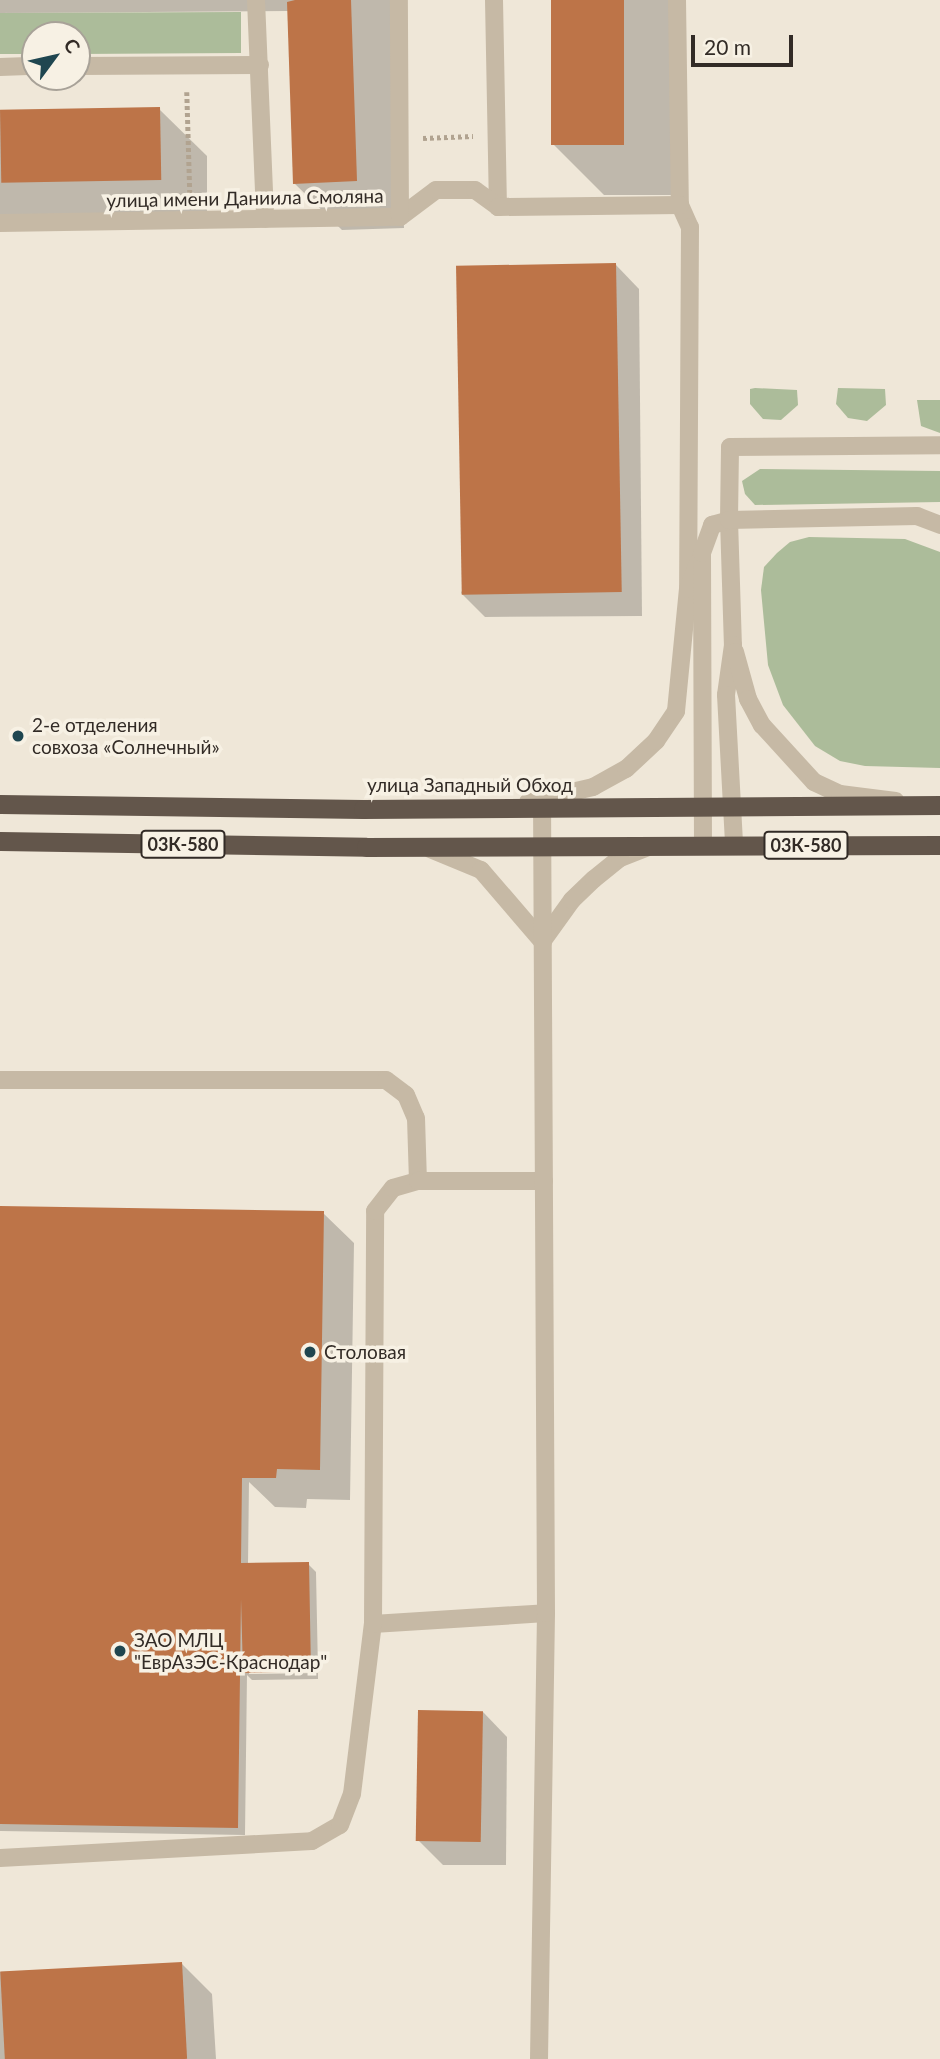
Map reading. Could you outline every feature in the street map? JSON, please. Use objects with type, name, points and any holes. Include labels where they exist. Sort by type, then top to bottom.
[{"type":"highway","name":"улица Западный Обход","points":[[0,804],[502,808],[731,803],[940,805]]},
{"type":"highway","name":"03К-580","points":[[0,841],[422,847],[655,844],[940,845]]},
{"type":"street","points":[[256,0],[265,219]]},
{"type":"street","name":"улица имени Даниила Смоляна","points":[[0,222],[400,217],[399,0]]},
{"type":"street","points":[[494,0],[498,207]]},
{"type":"street","points":[[502,808],[593,787],[626,769],[656,741],[676,711],[688,589],[690,227],[680,205],[677,0]]},
{"type":"street","points":[[91,66],[260,65]]},
{"type":"street","points":[[0,67],[21,66]]},
{"type":"street","points":[[400,217],[436,190],[475,190],[498,207],[680,205]]},
{"type":"street","points":[[734,844],[726,695],[733,645],[729,520],[730,447],[940,445]]},
{"type":"street","points":[[688,589],[712,525],[729,520],[917,516],[940,525]]},
{"type":"street","points":[[702,553],[703,844]]},
{"type":"street","points":[[733,645],[748,699],[762,725],[814,782],[840,794],[917,805]]},
{"type":"street","points":[[539,2059],[546,1613],[542,808]]},
{"type":"street","points":[[542,942],[556,919],[594,879],[620,858],[655,844]]},
{"type":"street","points":[[422,847],[481,870],[542,942]]},
{"type":"street","points":[[0,1080],[386,1080],[406,1095],[416,1118],[418,1181]]},
{"type":"street","points":[[0,1858],[312,1841],[340,1825],[352,1794],[373,1625],[375,1211],[393,1188],[418,1181],[544,1181]]},
{"type":"street","points":[[373,1625],[546,1613]]},
{"type":"path","points":[[186,66],[190,190]]},
{"type":"path","points":[[400,138],[496,136]]},
{"type":"green space","points":[[241,12],[241,53],[91,54],[91,21],[21,21],[21,54],[0,54],[0,13]]},
{"type":"green space","points":[[838,388],[885,389],[886,405],[867,421],[848,418],[836,404]]},
{"type":"green space","points":[[750,389],[797,390],[798,405],[781,420],[763,419],[750,404]]},
{"type":"green space","points":[[917,400],[940,400],[940,433],[921,426]]},
{"type":"green space","points":[[760,469],[940,471],[940,502],[755,505],[745,494],[742,481]]},
{"type":"green space","points":[[809,537],[905,539],[940,552],[940,768],[865,766],[840,761],[815,746],[783,705],[768,665],[761,590],[764,567],[790,542]]},
{"type":"building","points":[[351,0],[357,181],[293,184],[287,2]]},
{"type":"building","points":[[551,0],[624,0],[624,145],[551,145]]},
{"type":"building","points":[[160,107],[161,180],[1,183],[0,110]]},
{"type":"building","points":[[616,263],[622,592],[462,595],[456,266]]},
{"type":"building","name":"ЗАО МЛЦ \"ЕврАзЭС-Краснодар\"","points":[[0,1206],[324,1211],[320,1470],[277,1469],[276,1478],[242,1478],[241,1563],[309,1562],[311,1671],[243,1673],[241,1599],[238,1828],[0,1824]]},
{"type":"building","points":[[418,1710],[483,1711],[481,1842],[416,1841]]},
{"type":"building","points":[[182,1962],[187,2059],[5,2059],[0,1972]]},
{"type":"place","name":"2-е отделения совхоза «Солнечный»","points":[[18,736]]},
{"type":"place","name":"Столовая","points":[[310,1352]]},
{"type":"place","name":"ЗАО МЛЦ \"ЕврАзЭС-Краснодар\"","points":[[120,1651]]}]
